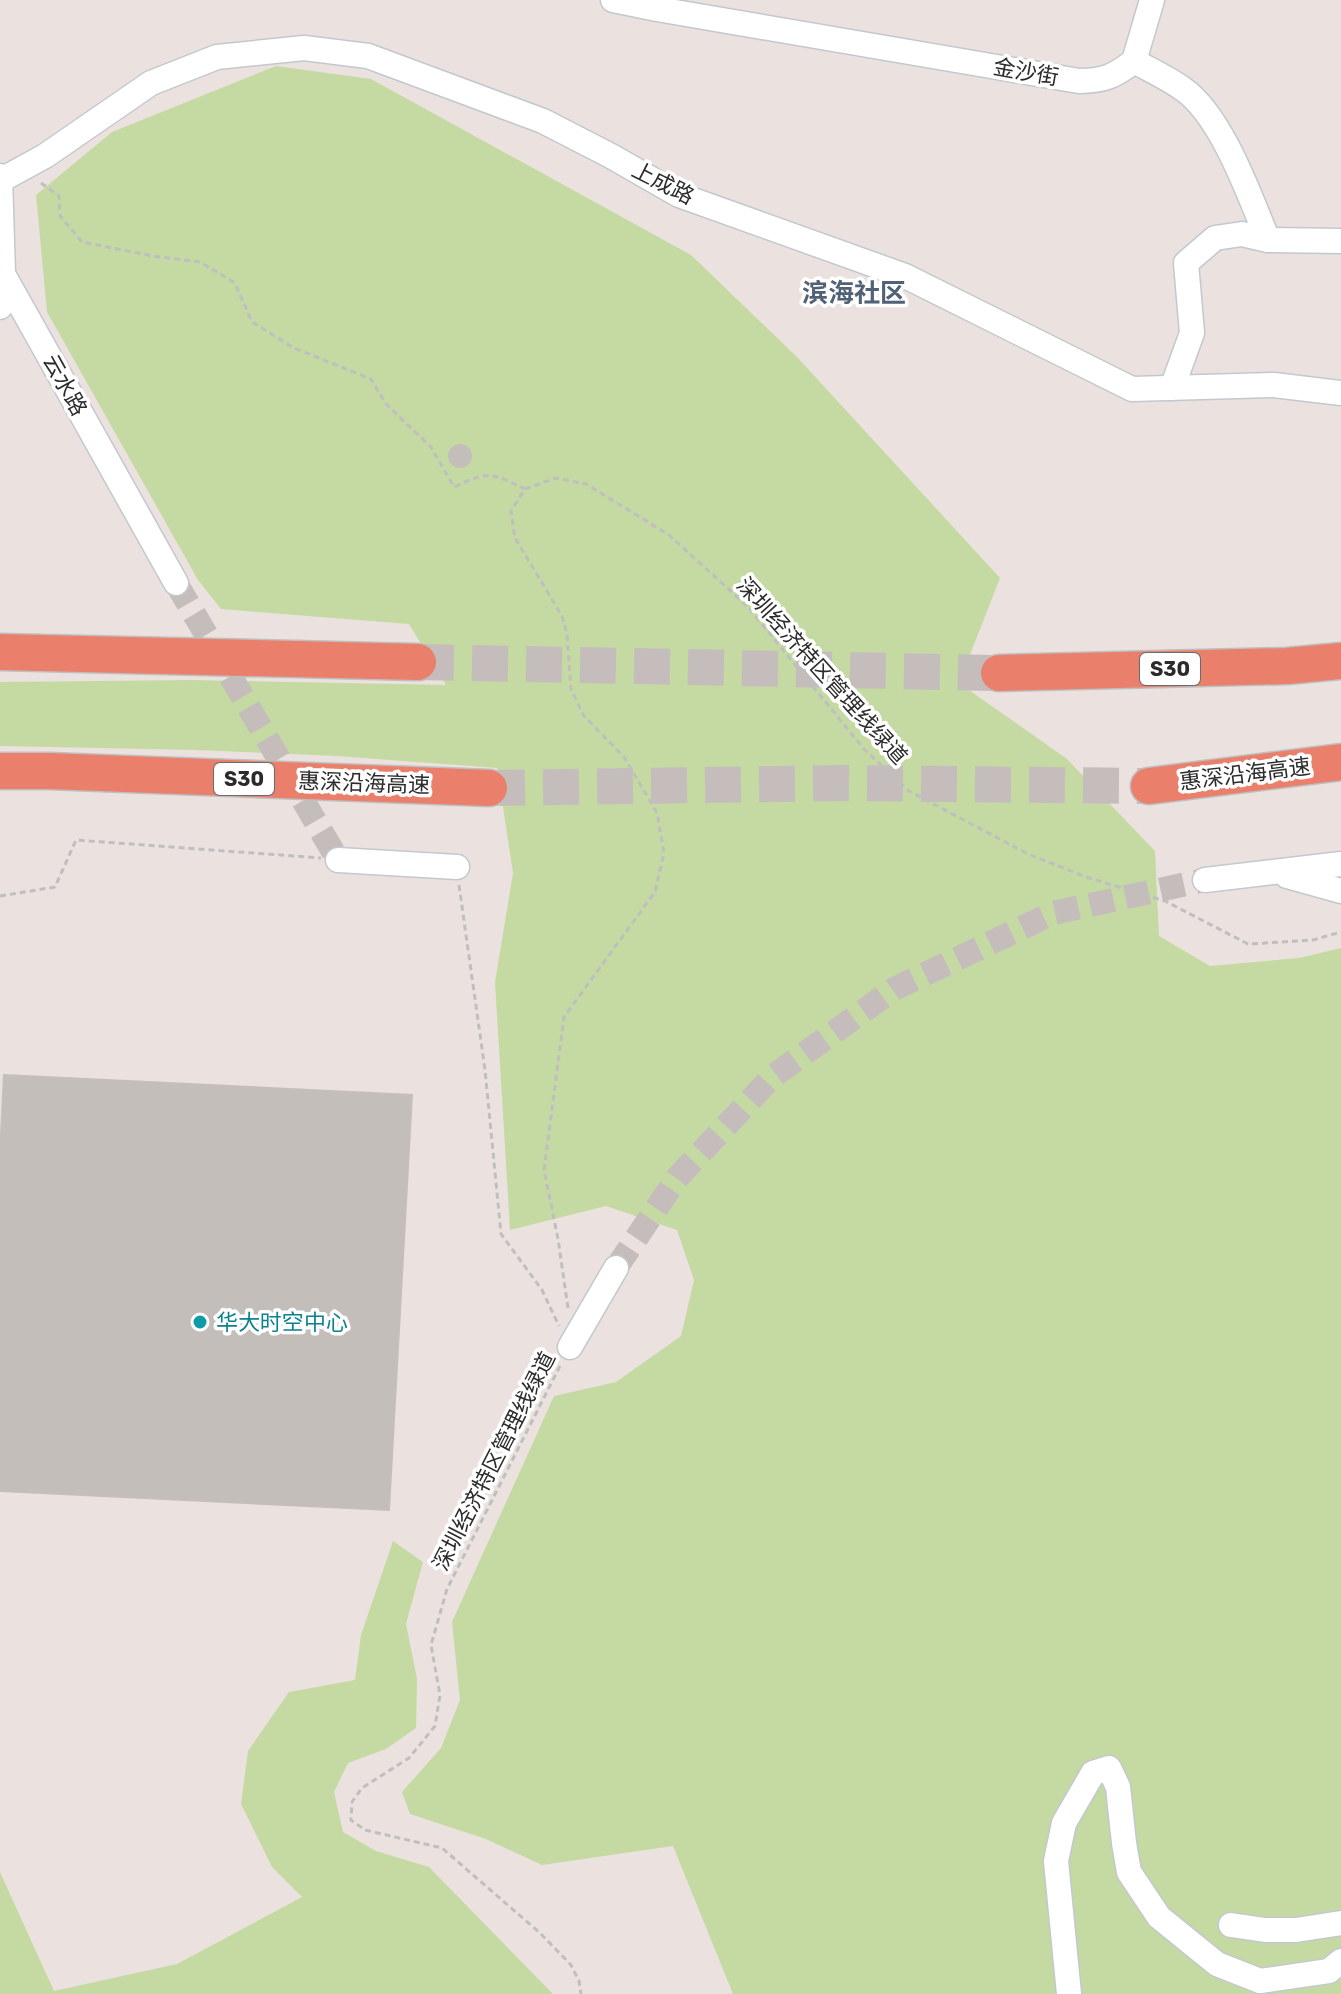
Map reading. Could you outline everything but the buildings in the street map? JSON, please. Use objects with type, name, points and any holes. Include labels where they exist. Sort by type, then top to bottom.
[{"type":"highway","points":[[0,652],[418,662]]},
{"type":"highway","name":"S30","points":[[999,673],[1287,666],[1341,661]]},
{"type":"highway","name":"惠深沿海高速","points":[[1149,786],[1341,762]]},
{"type":"highway","name":"惠深沿海高速","points":[[0,771],[489,788]]},
{"type":"street","name":"金沙街","points":[[613,0],[657,5],[1079,81],[1110,77],[1134,61]]},
{"type":"street","points":[[1152,0],[1134,61],[1186,90],[1208,116],[1232,156],[1268,240]]},
{"type":"street","name":"上成路","points":[[8,175],[45,156],[151,83],[217,57],[304,48],[368,56],[543,121],[679,195],[905,276],[1132,389],[1274,385],[1341,393]]},
{"type":"street","name":"云水路","points":[[8,175],[3,274],[176,583]]},
{"type":"street","points":[[1172,388],[1192,333],[1186,263],[1215,238],[1242,234],[1268,240],[1341,241]]},
{"type":"street","points":[[0,307],[3,274]]},
{"type":"street","points":[[338,860],[457,867]]},
{"type":"street","points":[[1205,880],[1341,864]]},
{"type":"street","points":[[1274,872],[1341,891]]},
{"type":"street","points":[[570,1347],[616,1268]]},
{"type":"street","points":[[1069,1994],[1056,1861],[1064,1823],[1093,1773],[1109,1768],[1118,1787],[1129,1872],[1159,1917],[1217,1964],[1260,1981],[1329,1971],[1341,1961]]},
{"type":"street","points":[[1231,1925],[1296,1930],[1341,1923]]},
{"type":"path","points":[[8,175],[59,196],[60,216],[82,242],[200,262],[235,283],[252,322],[294,348],[371,379],[386,404],[431,447],[454,487],[483,474],[503,478],[525,489],[511,511],[515,538],[562,616],[567,634],[571,689],[584,716],[624,757],[657,813],[664,853],[655,892],[564,1017],[544,1170],[561,1254],[568,1310]]},
{"type":"path","name":"深圳经济特区管理线绿道","points":[[525,489],[556,478],[586,484],[669,535],[747,606],[864,749],[909,791],[1028,854],[1086,877],[1165,901],[1248,944],[1313,940],[1341,932]]},
{"type":"path","points":[[0,896],[55,887],[76,840],[338,860]]},
{"type":"path","points":[[457,867],[485,1070],[501,1234],[542,1290],[570,1347]]},
{"type":"path","name":"深圳经济特区管理线绿道","points":[[570,1347],[447,1589],[431,1645],[440,1695],[435,1726],[409,1758],[362,1788],[352,1802],[351,1820],[365,1830],[442,1848],[540,1933],[571,1965],[581,1994]]},
{"type":"green space","points":[[276,66],[371,79],[691,255],[797,357],[1000,578],[959,683],[1067,759],[1155,851],[1159,936],[1210,966],[1299,958],[1341,948],[1341,1994],[733,1994],[673,1846],[542,1865],[486,1839],[410,1814],[402,1792],[441,1748],[460,1700],[452,1622],[554,1396],[616,1382],[681,1336],[694,1280],[677,1230],[606,1206],[510,1230],[495,982],[513,873],[497,768],[337,756],[0,746],[0,682],[191,680],[446,685],[409,624],[221,609],[198,580],[47,312],[36,195],[112,132]]},
{"type":"green space","points":[[393,1541],[423,1562],[406,1624],[417,1679],[416,1728],[386,1749],[348,1763],[334,1792],[343,1832],[376,1851],[429,1867],[553,1994],[0,1994],[0,1872],[54,1991],[177,1964],[302,1897],[272,1867],[241,1804],[248,1751],[289,1692],[355,1680],[361,1635]]},
{"type":"tunnel","points":[[176,583],[338,860]]},
{"type":"tunnel","points":[[418,662],[999,673]]},
{"type":"tunnel","points":[[489,788],[843,783],[1149,786]]},
{"type":"tunnel","points":[[616,1268],[677,1178],[772,1077],[894,989],[1053,913],[1205,880]]},
{"type":"place","name":"华大时空中心","points":[[200,1322]]},
{"type":"district","name":"滨海社区","points":[[854,293]]}]
